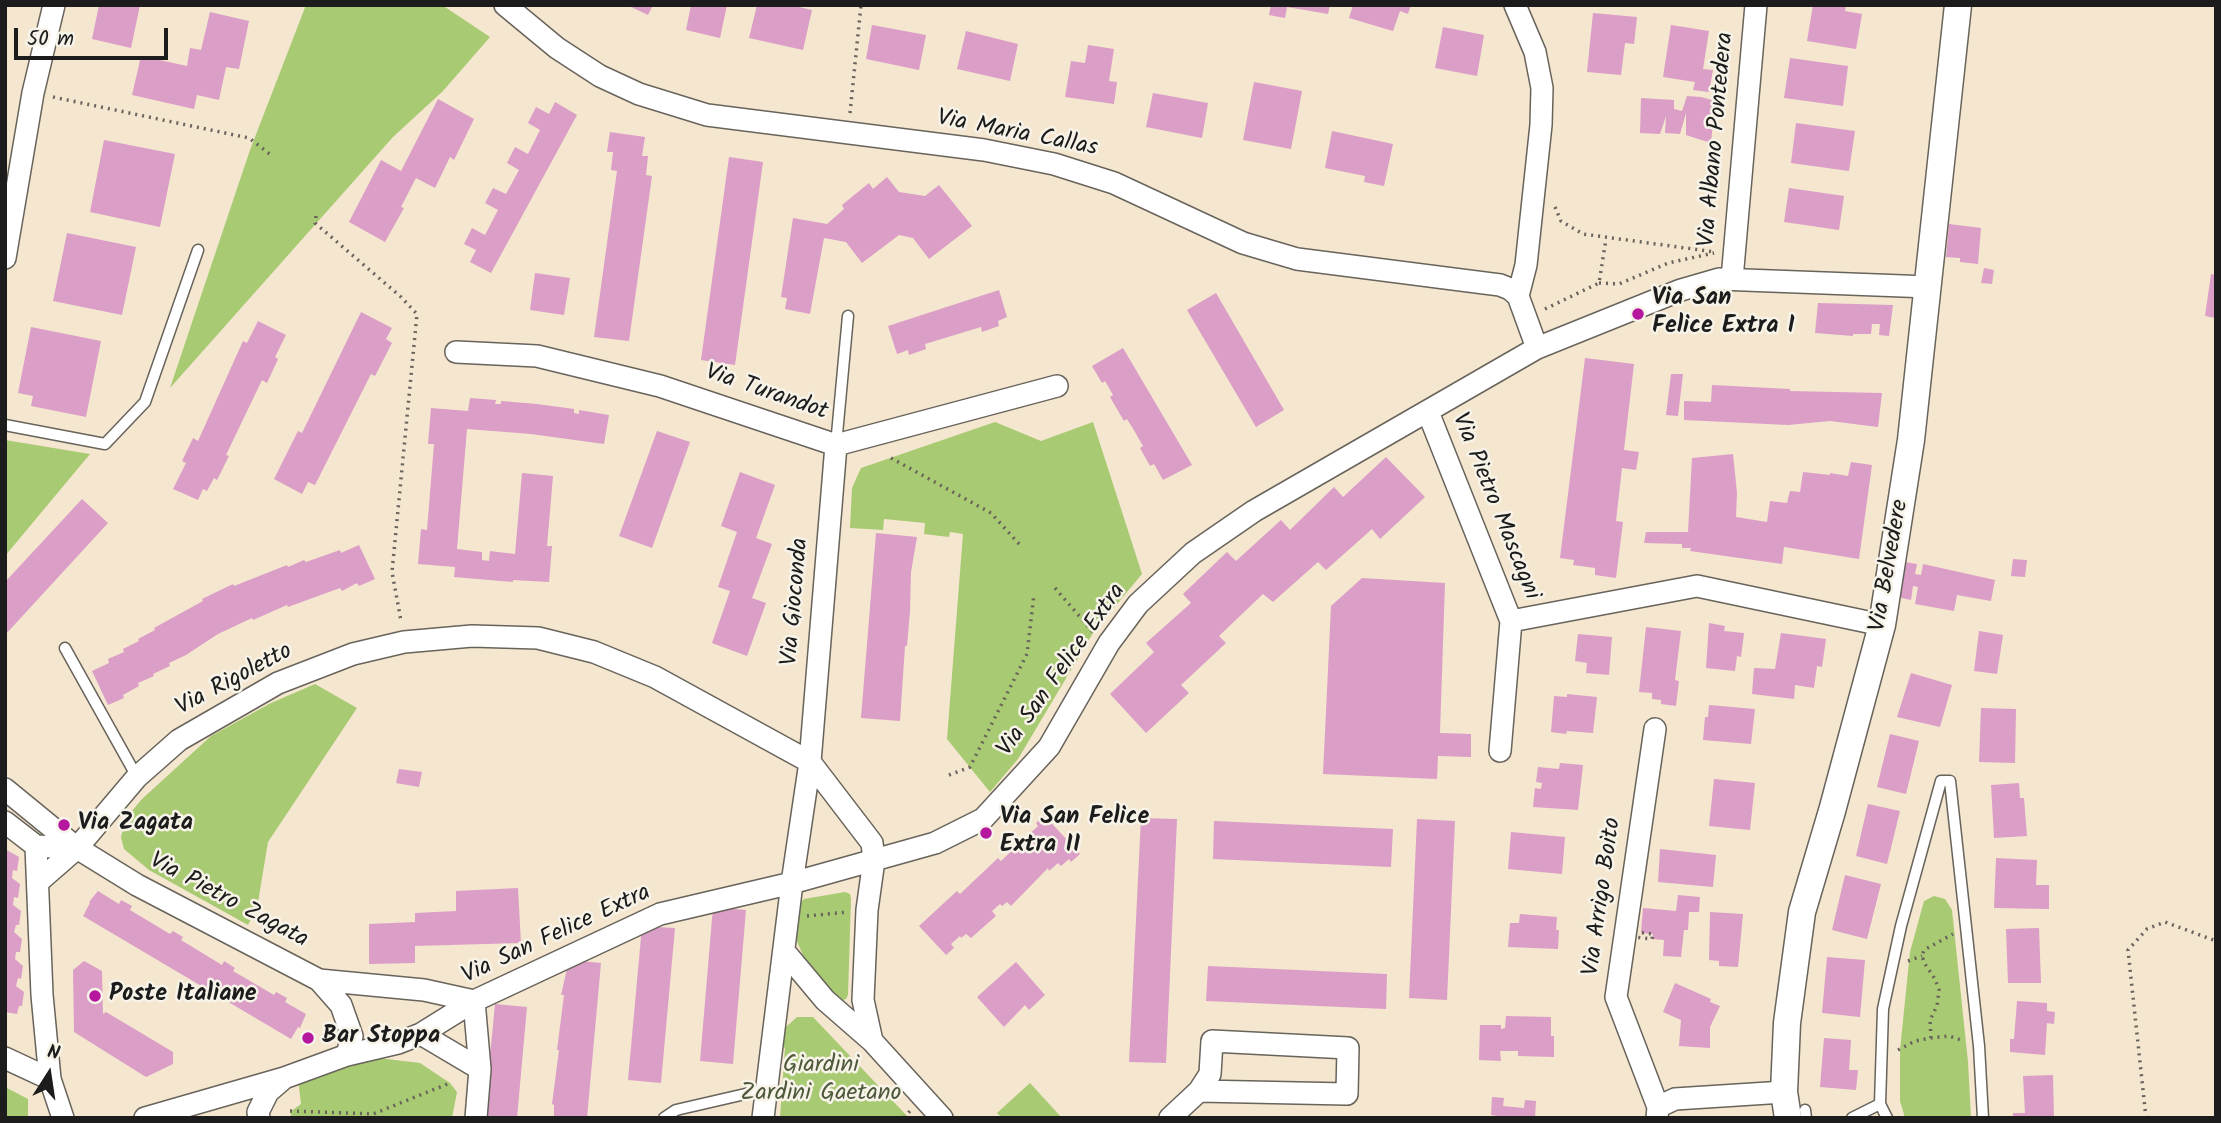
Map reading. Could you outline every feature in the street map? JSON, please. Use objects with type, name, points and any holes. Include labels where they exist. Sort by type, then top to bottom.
[{"type":"street","points":[[5,258],[33,93],[54,5]]},
{"type":"street","name":"Via Maria Callas","points":[[505,5],[572,58],[600,76],[639,94],[707,115],[984,150],[1054,164],[1114,183],[1243,243],[1297,259],[1500,285],[1518,296]]},
{"type":"street","points":[[1515,5],[1535,52],[1542,88],[1541,125],[1526,265],[1518,296],[1537,348]]},
{"type":"street","name":"Via Albano Pontedera","points":[[1732,279],[1756,5]]},
{"type":"street","name":"Via Belvedere","points":[[1796,1109],[1787,1023],[1802,912],[1882,625],[1911,440],[1958,5]]},
{"type":"street","name":"Via San Felice Extra","points":[[145,1118],[284,1079],[347,1055],[398,1043],[421,1034],[474,1001],[660,914],[792,883],[942,841],[983,819],[1049,747],[1109,643],[1138,604],[1193,553],[1254,511],[1537,348],[1681,290],[1719,279],[1929,287]]},
{"type":"street","name":"Via Turandot","points":[[456,352],[537,356],[660,386],[836,445],[1057,386]]},
{"type":"street","name":"Via Pietro Mascagni","points":[[1428,412],[1511,621],[1500,751]]},
{"type":"street","name":"Via Gioconda","points":[[763,1118],[810,762],[836,445]]},
{"type":"street","name":"Via Pietro Mascagni","points":[[1511,621],[1696,586],[1882,625]]},
{"type":"street","name":"Via Rigoletto","points":[[77,848],[137,777],[179,740],[278,683],[352,654],[404,642],[472,636],[538,638],[594,652],[655,677],[810,762]]},
{"type":"street","name":"Via Arrigo Boito","points":[[1656,729],[1616,997],[1658,1112],[1675,1099],[1796,1109]]},
{"type":"street","points":[[810,762],[872,843],[874,860],[867,910],[863,1000],[872,1041]]},
{"type":"street","name":"Via Pietro Zagata","points":[[5,789],[77,848],[137,885],[319,980],[341,1005],[352,1037],[347,1055]]},
{"type":"street","points":[[5,822],[36,846],[42,995],[50,1079],[63,1118]]},
{"type":"street","name":"Via Pietro Zagata","points":[[36,846],[77,848]]},
{"type":"street","points":[[37,882],[77,848]]},
{"type":"street","points":[[784,951],[825,1000],[872,1041],[942,1118]]},
{"type":"street","name":"Via Pietro Zagata","points":[[319,980],[424,990],[474,1001]]},
{"type":"street","points":[[474,1001],[480,1069],[476,1118]]},
{"type":"street","points":[[421,1034],[480,1069]]},
{"type":"street","points":[[1170,1118],[1199,1091],[1210,1074],[1212,1041],[1348,1048],[1347,1094],[1199,1091]]},
{"type":"street","points":[[5,1058],[50,1079]]},
{"type":"street","points":[[259,1118],[258,1112],[268,1092],[284,1079]]},
{"type":"street","points":[[167,1112],[189,1118]]},
{"type":"lane","points":[[5,425],[106,444],[145,401],[198,250]]},
{"type":"lane","points":[[836,445],[848,316]]},
{"type":"lane","points":[[65,648],[137,777]]},
{"type":"lane","points":[[1887,1118],[1880,1104],[1883,1009],[1900,926],[1941,780],[1950,781],[1979,1046],[1983,1118]]},
{"type":"lane","points":[[664,1118],[676,1110],[767,1089]]},
{"type":"lane","points":[[1852,1118],[1880,1104]]},
{"type":"path","points":[[848,134],[861,5]]},
{"type":"path","points":[[33,93],[249,138],[271,155]]},
{"type":"path","points":[[1527,317],[1599,284],[1619,284],[1668,263],[1719,253],[1583,234],[1561,222],[1555,208],[1556,185],[1535,184]]},
{"type":"path","points":[[316,216],[316,223],[417,314],[392,572],[404,642]]},
{"type":"path","points":[[1599,284],[1606,239]]},
{"type":"path","points":[[891,458],[991,513],[1020,545]]},
{"type":"path","points":[[1055,588],[1093,633],[1109,643]]},
{"type":"path","points":[[949,775],[970,767],[1027,654],[1034,594]]},
{"type":"path","points":[[788,918],[867,910]]},
{"type":"path","points":[[2146,1118],[2128,950],[2147,929],[2165,922],[2216,941]]},
{"type":"path","points":[[1931,1038],[1930,1020],[1937,1006],[1939,990],[1936,979],[1922,956],[1924,950],[1966,927]]},
{"type":"path","points":[[1882,1059],[1915,1041],[1931,1038],[1949,1037],[1979,1046]]},
{"type":"path","points":[[290,1111],[374,1116],[450,1083]]},
{"type":"green space","points":[[306,5],[442,5],[490,37],[443,91],[393,137],[170,388],[250,150]]},
{"type":"green space","points":[[995,422],[1041,441],[1093,422],[1142,574],[1093,633],[1018,759],[990,792],[947,739],[963,534],[950,532],[949,537],[924,534],[925,523],[884,519],[883,530],[850,528],[852,488],[861,468]]},
{"type":"green space","points":[[5,440],[90,454],[5,556]]},
{"type":"green space","points":[[315,684],[357,708],[268,842],[257,908],[248,925],[149,870],[124,849],[121,837],[126,818],[142,799],[211,736],[271,703]]},
{"type":"green space","points":[[845,892],[850,894],[851,899],[848,995],[840,1001],[808,967],[796,939],[800,903],[804,899]]},
{"type":"green space","points":[[1934,896],[1945,899],[1952,910],[1968,1062],[1971,1118],[1905,1118],[1900,1101],[1900,1050],[1910,952],[1924,901]]},
{"type":"green space","name":"Giardini Zardini Gaetano","points":[[797,1017],[813,1017],[909,1118],[780,1118],[785,1048],[780,1043],[785,1028]]},
{"type":"green space","points":[[378,1058],[420,1063],[450,1083],[457,1092],[452,1118],[292,1118],[290,1112],[301,1104],[298,1079]]},
{"type":"green space","points":[[1030,1083],[1062,1118],[1002,1118],[997,1113]]},
{"type":"green space","points":[[5,1087],[28,1099],[28,1118],[5,1118]]},
{"type":"building","points":[[99,5],[140,5],[131,48],[92,39]]},
{"type":"building","points":[[627,5],[653,5],[648,15]]},
{"type":"building","points":[[691,5],[727,5],[720,38],[686,30]]},
{"type":"building","points":[[757,5],[790,5],[812,10],[803,50],[749,38]]},
{"type":"building","points":[[1271,5],[1330,5],[1328,14],[1287,7],[1285,18],[1269,15]]},
{"type":"building","points":[[1353,5],[1411,5],[1408,14],[1400,11],[1393,31],[1349,18]]},
{"type":"building","points":[[1813,5],[1846,6],[1845,11],[1862,14],[1856,49],[1807,41]]},
{"type":"building","points":[[210,12],[249,21],[239,69],[226,67],[219,100],[197,95],[194,109],[132,95],[141,56],[187,66],[190,48],[201,50]]},
{"type":"building","points":[[1593,13],[1637,17],[1634,44],[1625,43],[1621,75],[1587,72]]},
{"type":"building","points":[[872,25],[926,35],[919,70],[866,59]]},
{"type":"building","points":[[1671,25],[1709,31],[1703,69],[1713,70],[1709,92],[1693,90],[1695,82],[1663,77]]},
{"type":"building","points":[[1443,27],[1484,35],[1477,76],[1435,68]]},
{"type":"building","points":[[966,31],[1018,44],[1010,81],[957,69]]},
{"type":"building","points":[[1088,45],[1114,49],[1109,81],[1117,82],[1114,104],[1065,97],[1071,61],[1085,63]]},
{"type":"building","points":[[1790,58],[1848,66],[1843,106],[1784,98]]},
{"type":"building","points":[[1254,82],[1302,91],[1291,149],[1243,140]]},
{"type":"building","points":[[1153,93],[1208,103],[1202,138],[1146,127]]},
{"type":"building","points":[[1687,96],[1715,101],[1711,143],[1686,135],[1686,113],[1680,134],[1665,133],[1666,116],[1660,134],[1640,133],[1641,98],[1674,100],[1674,109],[1682,111]]},
{"type":"building","points":[[438,99],[474,119],[454,160],[450,157],[435,188],[416,178],[401,207],[404,208],[385,242],[349,222],[381,160],[401,171]]},
{"type":"building","points":[[555,102],[577,115],[491,273],[470,262],[476,250],[464,244],[472,228],[485,235],[498,210],[485,203],[493,188],[506,194],[519,170],[507,163],[515,147],[528,154],[540,130],[528,123],[536,107],[549,114]]},
{"type":"building","points":[[1796,123],[1855,131],[1849,171],[1791,163]]},
{"type":"building","points":[[1332,131],[1393,144],[1384,186],[1364,182],[1365,176],[1325,168]]},
{"type":"building","points":[[610,132],[645,137],[642,156],[648,156],[646,175],[652,176],[629,341],[594,337],[617,171],[611,170],[613,152],[607,152]]},
{"type":"building","points":[[104,140],[175,154],[160,227],[90,212]]},
{"type":"building","points":[[729,157],[763,162],[735,365],[701,360]]},
{"type":"building","points":[[887,177],[899,192],[925,196],[939,185],[972,226],[929,259],[913,238],[899,235],[862,263],[846,242],[824,238],[810,314],[785,309],[787,298],[781,297],[793,218],[827,224],[844,209],[842,205],[869,183],[873,189]]},
{"type":"building","points":[[1789,188],[1844,196],[1839,230],[1784,222]]},
{"type":"building","points":[[1949,224],[1981,228],[1978,264],[1946,257]]},
{"type":"building","points":[[67,233],[136,247],[122,315],[53,301]]},
{"type":"building","points":[[1984,268],[1994,270],[1992,284],[1981,283]]},
{"type":"building","points":[[535,273],[570,278],[564,315],[530,310]]},
{"type":"building","points":[[2211,274],[2216,275],[2216,318],[2205,316]]},
{"type":"building","points":[[999,290],[1007,317],[998,321],[999,326],[982,332],[981,327],[925,344],[926,349],[909,355],[908,350],[897,354],[888,326]]},
{"type":"building","points":[[1216,293],[1284,410],[1256,427],[1187,310]]},
{"type":"building","points":[[1818,303],[1893,305],[1889,336],[1879,335],[1880,324],[1872,324],[1871,334],[1853,336],[1815,333]]},
{"type":"building","points":[[361,312],[392,328],[386,339],[392,343],[375,376],[371,374],[315,485],[308,482],[302,494],[274,479],[298,431],[302,433]]},
{"type":"building","points":[[258,321],[286,335],[275,357],[278,359],[267,383],[262,380],[217,480],[214,478],[207,491],[203,489],[198,500],[173,489],[186,463],[182,461],[193,438],[198,441],[243,341],[247,343]]},
{"type":"building","points":[[31,327],[101,341],[86,417],[31,406],[33,396],[18,393]]},
{"type":"building","points":[[1123,348],[1192,465],[1163,480],[1154,464],[1150,466],[1135,432],[1127,419],[1124,421],[1110,397],[1113,395],[1105,381],[1102,383],[1092,366]]},
{"type":"building","points":[[1585,358],[1634,364],[1624,450],[1639,452],[1636,470],[1622,468],[1616,521],[1623,522],[1616,578],[1595,575],[1595,568],[1573,565],[1574,560],[1560,558]]},
{"type":"building","points":[[1671,374],[1683,374],[1678,416],[1666,415]]},
{"type":"building","points":[[1712,385],[1790,391],[1882,393],[1878,427],[1830,421],[1788,425],[1684,420],[1684,401],[1711,402]]},
{"type":"building","points":[[470,398],[496,400],[495,404],[501,404],[501,401],[537,404],[574,409],[574,413],[579,414],[579,410],[609,415],[604,444],[467,429],[457,549],[482,552],[482,560],[489,561],[490,551],[515,554],[522,473],[553,476],[547,546],[552,546],[549,582],[454,577],[455,567],[418,564],[421,529],[427,530],[434,444],[428,444],[431,408],[468,411]]},
{"type":"building","points":[[657,431],[690,442],[652,548],[619,536]]},
{"type":"building","points":[[1733,454],[1737,493],[1736,517],[1767,522],[1770,501],[1787,503],[1790,491],[1800,492],[1803,472],[1848,476],[1851,462],[1872,465],[1859,559],[1784,547],[1782,564],[1690,551],[1691,548],[1682,548],[1682,544],[1644,543],[1646,532],[1688,532],[1692,458]]},
{"type":"building","points":[[1386,457],[1425,497],[1380,539],[1372,529],[1326,570],[1318,562],[1273,602],[1263,594],[1219,636],[1226,643],[1181,685],[1189,693],[1146,733],[1110,694],[1154,652],[1146,643],[1191,603],[1183,594],[1227,552],[1236,561],[1281,520],[1290,530],[1334,487],[1343,497]]},
{"type":"building","points":[[740,472],[775,485],[756,538],[772,544],[752,598],[766,603],[747,656],[712,643],[730,591],[718,587],[737,532],[721,526]]},
{"type":"building","points":[[82,499],[108,523],[5,635],[5,582]]},
{"type":"building","points":[[876,533],[917,537],[911,572],[900,721],[861,718]]},
{"type":"building","points":[[359,545],[375,579],[359,586],[357,583],[342,591],[340,588],[288,607],[287,605],[218,634],[169,663],[170,666],[153,674],[154,676],[138,683],[139,686],[123,695],[124,698],[108,705],[92,671],[109,663],[108,659],[124,652],[123,649],[139,641],[138,639],[155,630],[154,628],[233,584],[234,586],[304,560],[306,562],[340,550],[341,553]]},
{"type":"building","points":[[2013,559],[2027,560],[2025,577],[2011,576]]},
{"type":"building","points":[[1898,561],[1917,564],[1915,574],[1921,575],[1923,564],[1995,580],[1991,601],[1957,595],[1954,611],[1915,604],[1918,587],[1913,586],[1911,600],[1892,596]]},
{"type":"building","points":[[1362,578],[1445,583],[1440,733],[1471,734],[1471,757],[1438,756],[1437,779],[1323,774],[1331,606]]},
{"type":"building","points":[[1709,623],[1725,626],[1724,631],[1744,633],[1741,657],[1737,656],[1735,671],[1706,668]]},
{"type":"building","points":[[1646,627],[1681,631],[1675,680],[1679,681],[1676,706],[1661,704],[1661,700],[1652,699],[1652,693],[1639,692]]},
{"type":"building","points":[[1979,631],[2003,635],[1997,674],[1974,671]]},
{"type":"building","points":[[1781,633],[1826,639],[1822,667],[1817,666],[1814,688],[1795,685],[1794,699],[1752,694],[1754,668],[1775,669]]},
{"type":"building","points":[[1578,634],[1612,637],[1609,675],[1586,673],[1587,663],[1575,661]]},
{"type":"building","points":[[1911,673],[1952,685],[1940,727],[1897,717]]},
{"type":"building","points":[[1567,694],[1597,697],[1593,733],[1551,732],[1554,696],[1567,697]]},
{"type":"building","points":[[1709,705],[1755,709],[1751,744],[1703,740]]},
{"type":"building","points":[[1981,708],[2016,709],[2015,763],[1979,762]]},
{"type":"building","points":[[1890,734],[1919,741],[1906,794],[1877,787]]},
{"type":"building","points":[[1560,763],[1583,765],[1578,810],[1533,807],[1535,788],[1541,789],[1542,783],[1536,782],[1538,767],[1559,769]]},
{"type":"building","points":[[399,769],[422,772],[419,787],[396,783]]},
{"type":"building","points":[[1714,779],[1755,783],[1750,830],[1709,826]]},
{"type":"building","points":[[2019,783],[2020,798],[2024,798],[2027,836],[1994,838],[1991,785]]},
{"type":"building","points":[[1868,804],[1900,811],[1887,864],[1856,856]]},
{"type":"building","points":[[1044,815],[1080,854],[1071,862],[1069,859],[1061,866],[1058,863],[1049,871],[1048,868],[1011,906],[1007,902],[1002,906],[1000,904],[992,911],[996,916],[971,938],[966,934],[961,938],[960,936],[951,944],[954,948],[946,955],[919,926],[957,891],[960,894],[998,858],[1001,861],[1038,826],[1036,823]]},
{"type":"building","points":[[1141,818],[1177,819],[1166,1063],[1129,1062]]},
{"type":"building","points":[[1417,819],[1455,821],[1447,1000],[1409,998]]},
{"type":"building","points":[[1214,821],[1393,829],[1391,867],[1213,859]]},
{"type":"building","points":[[1511,832],[1565,837],[1562,874],[1508,869]]},
{"type":"building","points":[[5,849],[19,857],[17,871],[13,870],[12,878],[20,884],[18,898],[14,897],[13,905],[21,911],[19,925],[16,925],[14,932],[22,939],[20,952],[16,952],[15,959],[23,966],[21,979],[18,978],[16,986],[24,992],[22,1006],[19,1006],[17,1014],[5,1012]]},
{"type":"building","points":[[1660,849],[1716,855],[1713,887],[1658,882]]},
{"type":"building","points":[[1996,858],[2037,860],[2036,885],[2049,885],[2049,909],[1994,908]]},
{"type":"building","points":[[1845,875],[1881,884],[1867,939],[1832,930]]},
{"type":"building","points":[[518,888],[521,943],[415,946],[415,963],[369,964],[369,924],[415,922],[415,913],[456,911],[456,891]]},
{"type":"building","points":[[98,891],[119,904],[121,900],[132,906],[130,910],[170,934],[173,931],[183,937],[181,940],[222,965],[224,961],[235,968],[233,971],[274,995],[276,992],[287,998],[285,1002],[306,1014],[300,1028],[298,1027],[291,1039],[83,916]]},
{"type":"building","points":[[1678,895],[1700,897],[1699,912],[1689,912],[1688,930],[1684,930],[1681,957],[1663,956],[1664,940],[1652,939],[1653,934],[1641,933],[1643,908],[1676,911]]},
{"type":"building","points":[[713,907],[746,910],[733,1064],[700,1061]]},
{"type":"building","points":[[1710,912],[1743,914],[1738,967],[1719,966],[1719,961],[1709,960]]},
{"type":"building","points":[[1520,914],[1557,917],[1558,949],[1508,947],[1510,923],[1519,923]]},
{"type":"building","points":[[642,926],[675,928],[661,1083],[628,1080]]},
{"type":"building","points":[[2039,928],[2041,983],[2008,983],[2006,929]]},
{"type":"building","points":[[1827,957],[1865,960],[1860,1017],[1822,1013]]},
{"type":"building","points":[[569,960],[601,963],[587,1118],[554,1118],[552,1104],[564,995],[561,995]]},
{"type":"building","points":[[84,961],[102,971],[103,1014],[106,1012],[173,1052],[173,1064],[146,1077],[74,1032],[73,970]]},
{"type":"building","points":[[1016,962],[1045,995],[1029,1010],[1025,1005],[1004,1027],[977,997]]},
{"type":"building","points":[[1208,966],[1387,974],[1386,1009],[1206,1001]]},
{"type":"building","points":[[1675,983],[1711,999],[1710,1002],[1720,1006],[1710,1027],[1710,1048],[1679,1046],[1681,1020],[1663,1012]]},
{"type":"building","points":[[2017,1001],[2047,1003],[2047,1011],[2055,1012],[2054,1024],[2047,1023],[2045,1055],[2010,1052],[2010,1039],[2014,1039]]},
{"type":"building","points":[[495,1004],[527,1007],[517,1118],[484,1118]]},
{"type":"building","points":[[1506,1016],[1551,1017],[1554,1057],[1518,1056],[1518,1051],[1500,1051],[1501,1061],[1479,1060],[1480,1025],[1501,1025],[1501,1029],[1505,1028]]},
{"type":"building","points":[[1824,1038],[1851,1040],[1849,1070],[1858,1070],[1856,1090],[1820,1087]]},
{"type":"building","points":[[2053,1075],[2054,1118],[2013,1118],[2013,1113],[2025,1113],[2023,1076]]},
{"type":"building","points":[[1492,1097],[1504,1098],[1503,1106],[1524,1108],[1525,1100],[1536,1101],[1535,1118],[1497,1118],[1491,1115]]},
{"type":"place","name":"Via San Felice Extra I","points":[[1638,314]]},
{"type":"place","name":"Via Zagata","points":[[64,825]]},
{"type":"place","name":"Via San Felice Extra II","points":[[986,833]]},
{"type":"place","name":"Poste Italiane","points":[[95,996]]},
{"type":"place","name":"Bar Stoppa","points":[[308,1038]]}]
